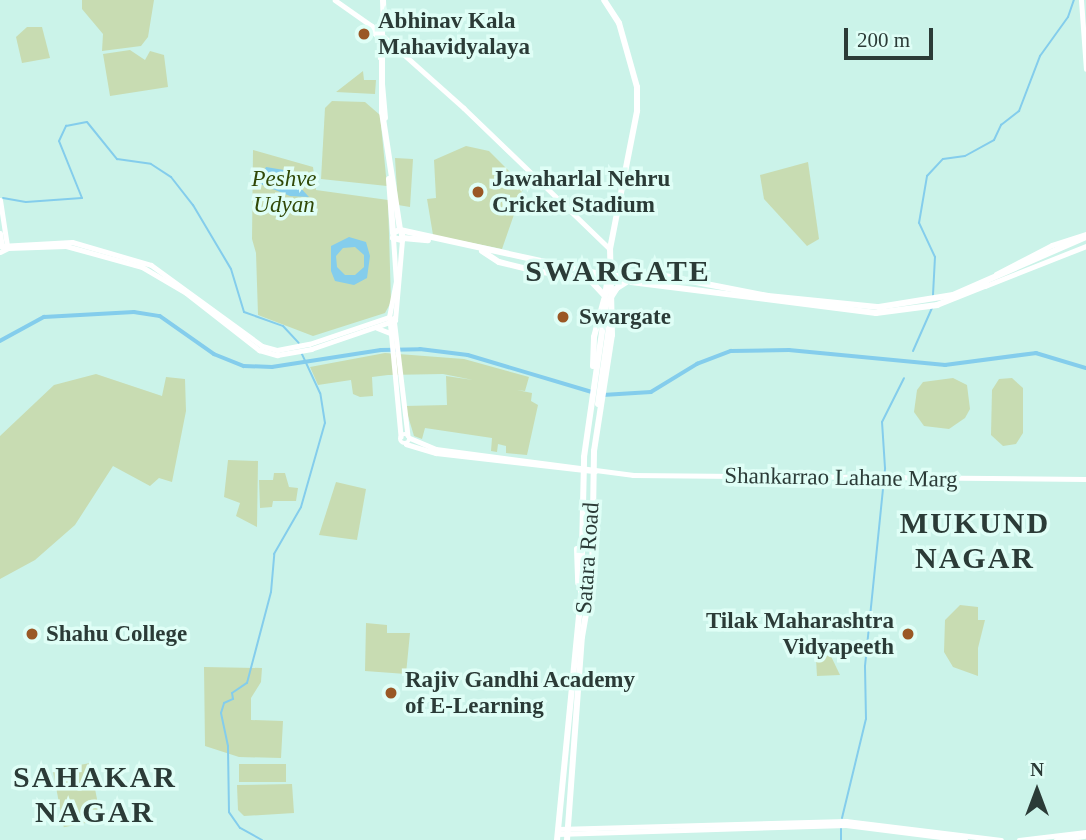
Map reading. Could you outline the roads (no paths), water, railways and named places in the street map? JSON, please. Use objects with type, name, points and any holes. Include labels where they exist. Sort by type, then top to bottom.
[{"type":"highway","points":[[383,0],[380,60],[391,176],[400,235]]},
{"type":"highway","points":[[604,0],[619,23],[637,97],[610,249],[611,279]]},
{"type":"highway","points":[[380,60],[386,50],[396,48]]},
{"type":"highway","points":[[391,176],[400,235]]},
{"type":"highway","points":[[400,235],[430,239],[587,276],[734,294]]},
{"type":"highway","points":[[611,259],[629,275],[844,311],[886,313],[941,301],[1086,240]]},
{"type":"highway","points":[[485,253],[591,280],[603,292],[607,303]]},
{"type":"highway","points":[[485,253],[598,271],[611,279],[629,275],[711,281],[761,294]]},
{"type":"highway","points":[[598,271],[611,259]]},
{"type":"highway","points":[[587,276],[597,284],[607,303]]},
{"type":"highway","points":[[584,581],[581,559],[584,457],[607,303],[619,286],[642,278],[876,307],[928,304]]},
{"type":"highway","name":"Satara Road","points":[[557,834],[584,596],[576,576],[580,469],[593,366],[611,279]]},
{"type":"highway","points":[[607,303],[622,289],[635,283]]},
{"type":"highway","name":"Satara Road","points":[[568,834],[594,470],[610,325],[607,303]]},
{"type":"highway","points":[[584,596],[589,454],[610,325]]},
{"type":"main road","points":[[335,0],[396,48],[610,249]]},
{"type":"main road","points":[[1083,0],[1086,33]]},
{"type":"main road","points":[[1083,0],[1086,69]]},
{"type":"main road","points":[[0,201],[4,248]]},
{"type":"main road","points":[[0,233],[4,248]]},
{"type":"main road","points":[[400,235],[392,318],[399,377],[401,436],[406,444],[436,453],[580,469]]},
{"type":"main road","points":[[983,285],[1023,258],[1086,240]]},
{"type":"main road","points":[[983,285],[1086,240]]},
{"type":"main road","points":[[4,248],[79,244],[151,265],[262,346],[296,350],[374,328],[392,318]]},
{"type":"main road","points":[[305,348],[392,318]]},
{"type":"main road","points":[[374,328],[395,335]]},
{"type":"main road","points":[[399,377],[409,436],[406,444]]},
{"type":"main road","points":[[401,436],[409,436],[438,449],[580,469]]},
{"type":"main road","name":"Shankarrao Lahane Marg","points":[[580,469],[877,479],[1086,478]]},
{"type":"main road","points":[[846,823],[965,840]]},
{"type":"main road","points":[[557,834],[846,823],[1001,840]]},
{"type":"main road","points":[[1019,840],[1086,834]]},
{"type":"main road","points":[[1056,840],[1086,834]]},
{"type":"water","points":[[266,167],[284,170],[309,197],[290,196],[258,183]]},
{"type":"water","points":[[349,237],[366,242],[370,256],[367,278],[354,285],[335,281],[331,271],[331,246]],"holes":[[[355,247],[364,255],[364,267],[355,275],[345,275],[337,267],[336,256],[343,248]]]},
{"type":"waterway","points":[[933,295],[935,257],[919,223],[927,176],[943,159],[965,156],[994,140],[1001,125],[1019,111],[1040,56],[1068,17],[1074,0]]},
{"type":"waterway","points":[[3,198],[26,202],[82,198],[59,141],[66,126],[87,122],[117,159],[151,164],[171,177],[193,205],[231,269],[244,312],[283,326],[299,343]]},
{"type":"waterway","points":[[913,351],[932,308]]},
{"type":"waterway","points":[[0,341],[44,317],[134,312],[160,316],[214,354],[244,366],[272,367],[381,350],[420,349],[468,355],[592,392]]},
{"type":"waterway","points":[[603,395],[651,392],[697,364],[731,351],[789,350],[945,365],[1036,353],[1086,368]]},
{"type":"waterway","points":[[262,840],[240,828],[229,812],[228,746],[221,713],[224,703],[233,699],[232,693],[247,683],[271,592],[274,554],[301,507],[325,423],[320,393],[301,352]]},
{"type":"waterway","points":[[842,818],[866,719],[865,666],[885,468],[882,422],[904,378]]},
{"type":"waterway","points":[[841,827],[841,840]]},
{"type":"place","name":"Abhinav Kala Mahavidyalaya","points":[[364,34]]},
{"type":"place","name":"Jawaharlal Nehru Cricket Stadium","points":[[478,192]]},
{"type":"place","name":"Swargate","points":[[563,317]]},
{"type":"place","name":"Shahu College","points":[[32,634]]},
{"type":"place","name":"Tilak Maharashtra Vidyapeeth","points":[[908,634]]},
{"type":"place","name":"Rajiv Gandhi Academy of E-Learning","points":[[391,693]]},
{"type":"district","name":"SWARGATE","points":[[618,271]]},
{"type":"district","name":"MUKUND NAGAR","points":[[975,540]]},
{"type":"district","name":"SAHAKAR NAGAR","points":[[95,794]]},
{"type":"park label","name":"Peshve Udyan","points":[[284,192]]}]
